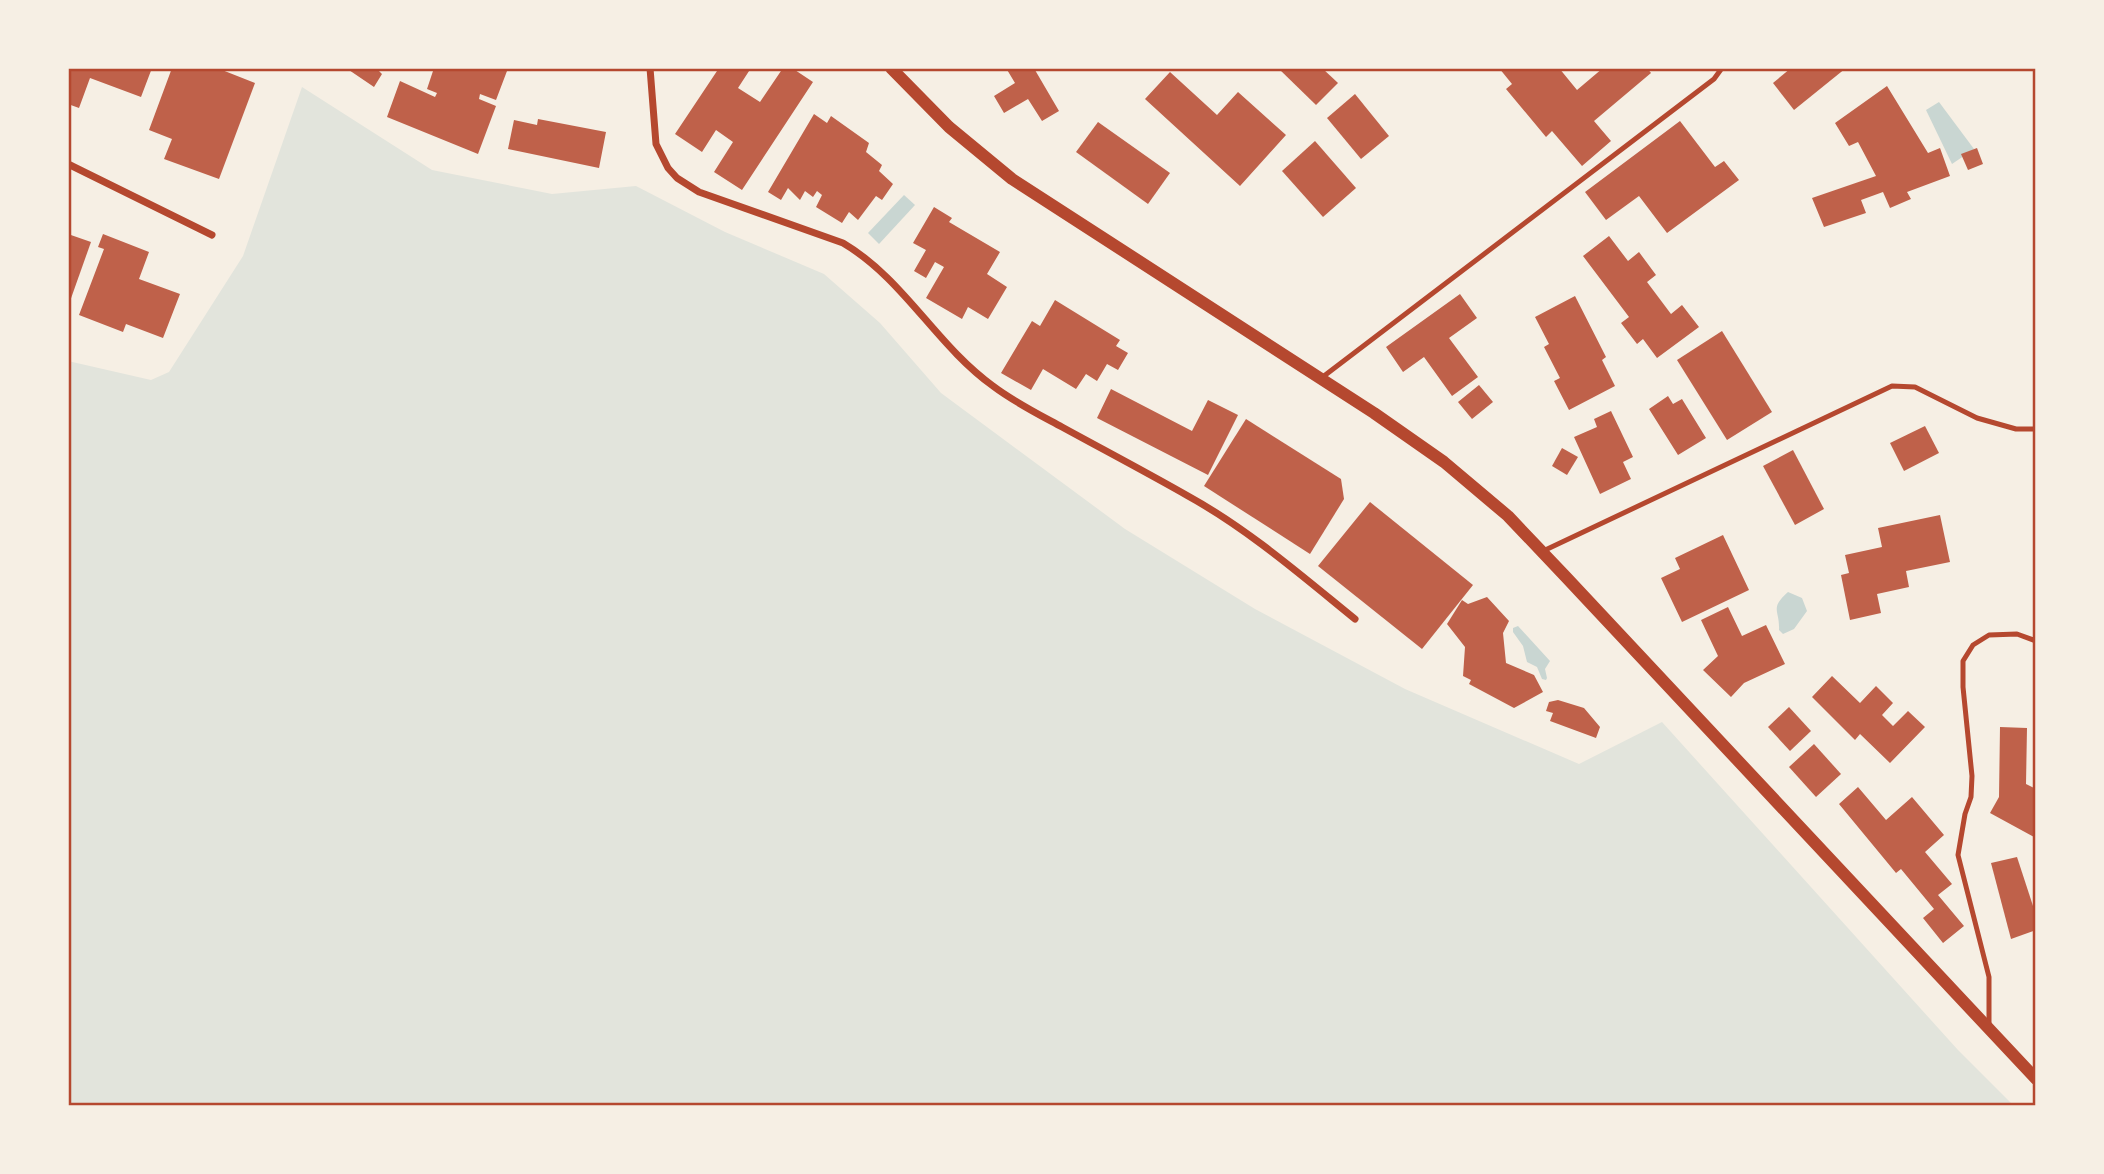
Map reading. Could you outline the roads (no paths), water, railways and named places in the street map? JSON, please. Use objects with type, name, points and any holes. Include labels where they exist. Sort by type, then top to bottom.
[{"type":"street","points":[[650,68],[656,144],[668,169],[677,178],[699,192],[843,243],[861,254],[877,266],[948,347],[982,379],[1015,401],[1189,496],[1224,518],[1355,619]]},
{"type":"street","points":[[891,68],[949,127],[1012,179],[1409,437],[1444,462],[1508,516],[2036,1079]]},
{"type":"street","points":[[68,164],[212,235]]},
{"type":"lane","points":[[1320,379],[1714,79],[1722,68]]},
{"type":"lane","points":[[1541,552],[1892,386],[1915,387],[1977,418],[2016,429],[2036,429]]},
{"type":"lane","points":[[1989,1030],[1989,977],[1958,855],[1971,797],[1972,776],[1963,661],[1973,645],[1989,635],[2017,634],[2036,641]]}]
